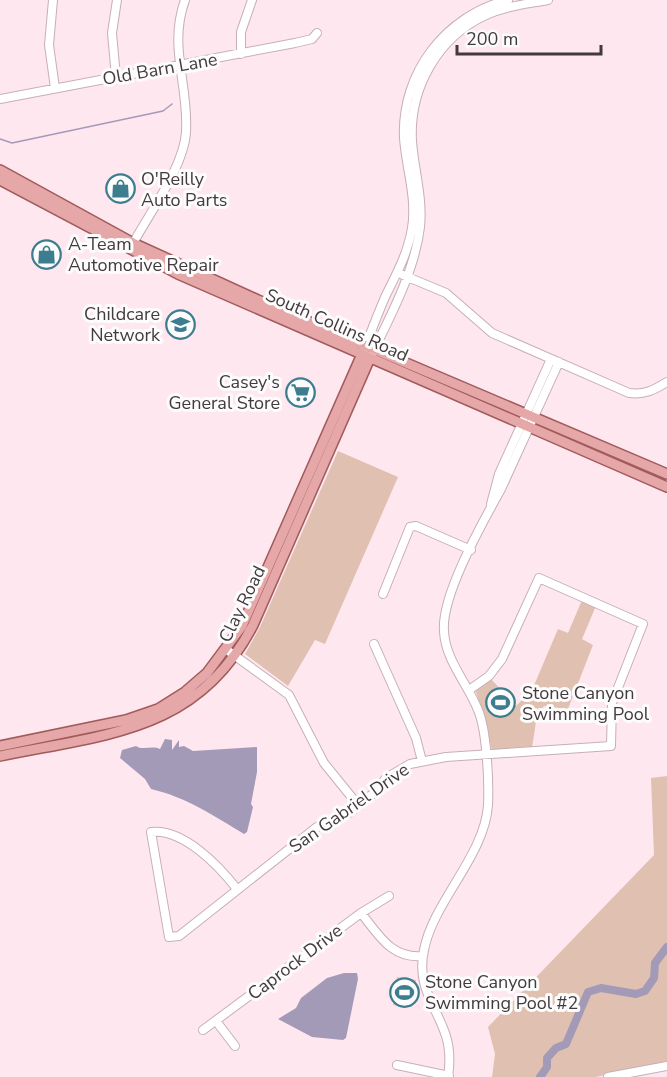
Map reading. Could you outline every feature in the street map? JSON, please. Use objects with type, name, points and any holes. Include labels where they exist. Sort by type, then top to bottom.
[{"type":"main road","name":"South Collins Road","points":[[0,170],[178,274],[260,305],[528,420],[667,474]]},
{"type":"main road","name":"South Collins Road","points":[[0,180],[132,246]]},
{"type":"main road","name":"Clay Road","points":[[0,756],[148,722],[177,710],[201,692],[253,625],[368,352]]},
{"type":"main road","name":"South Collins Road","points":[[528,420],[667,487]]},
{"type":"main road","points":[[648,478],[653,468]]},
{"type":"main road","name":"Clay Road","points":[[0,746],[126,720],[158,709],[192,686],[231,652]]},
{"type":"street","points":[[53,0],[49,45],[55,88]]},
{"type":"street","points":[[116,77],[112,33],[117,0]]},
{"type":"street","points":[[132,246],[172,173],[184,145],[187,112],[176,39],[184,0]]},
{"type":"street","points":[[241,54],[241,32],[252,0]]},
{"type":"street","points":[[368,352],[420,230],[421,206],[405,145],[405,120],[410,92],[425,67],[466,27],[509,2],[548,0]]},
{"type":"street","name":"Old Barn Lane","points":[[0,99],[304,41],[312,39],[317,33]]},
{"type":"street","points":[[402,275],[446,293],[492,333],[629,393],[639,394],[652,391],[667,382]]},
{"type":"street","points":[[397,1065],[449,1076],[447,1038],[428,999],[423,981],[423,956],[429,935],[480,837],[488,805],[482,720],[451,657],[443,631],[448,603],[555,361]]},
{"type":"street","points":[[383,594],[410,527],[416,526],[471,550]]},
{"type":"street","name":"San Gabriel Drive","points":[[237,889],[220,867],[201,852],[161,831],[151,832],[169,937],[180,936],[317,827],[335,820],[358,805],[375,792],[386,778],[400,769],[422,761],[486,754],[611,746],[612,703],[643,624],[539,578],[502,659],[489,675],[469,690]]},
{"type":"street","points":[[374,644],[416,738],[422,761]]},
{"type":"street","points":[[231,652],[289,695],[324,763],[358,805]]},
{"type":"street","name":"Caprock Drive","points":[[203,1030],[361,913],[389,896]]},
{"type":"street","points":[[361,913],[396,953],[411,957],[423,956]]},
{"type":"street","points":[[216,1021],[235,1046]]},
{"type":"street","points":[[608,1077],[667,1066]]},
{"type":"shaded area","points":[[338,451],[398,477],[325,644],[315,640],[288,686],[245,654],[260,627]]},
{"type":"shaded area","points":[[582,600],[596,606],[582,639],[593,645],[568,709],[544,706],[537,715],[532,748],[492,751],[475,689],[490,678],[516,706],[532,690],[558,629],[568,633]]},
{"type":"shaded area","points":[[165,739],[172,740],[172,750],[179,740],[179,747],[184,746],[193,751],[257,747],[257,772],[251,804],[253,807],[247,832],[244,834],[188,802],[151,789],[145,779],[120,758],[122,750],[136,746],[160,749]]},
{"type":"shaded area","points":[[667,776],[667,1061],[596,1077],[492,1077],[495,1054],[488,1027],[654,855],[651,778]]},
{"type":"shaded area","points":[[344,973],[357,973],[358,979],[346,1038],[343,1040],[312,1037],[278,1019],[296,1008],[301,998],[327,978]]},
{"type":"shaded area","name":"Stone Canyon Swimming Pool #2","points":[[397,977],[416,980],[412,1007],[393,1005]]},
{"type":"waterway","points":[[0,139],[12,143],[163,111],[172,104]]},
{"type":"waterway","points":[[540,1077],[547,1067],[547,1058],[556,1048],[566,1044],[588,992],[601,988],[636,994],[645,991],[654,978],[655,963],[667,947]]},
{"type":"place","name":"O'Reilly Auto Parts","points":[[120,189]]},
{"type":"place","name":"A-Team Automotive Repair","points":[[47,254]]},
{"type":"place","name":"Childcare Network","points":[[181,324]]},
{"type":"place","name":"Casey's General Store","points":[[301,392]]},
{"type":"place","name":"Stone Canyon Swimming Pool","points":[[501,703]]},
{"type":"place","name":"Stone Canyon Swimming Pool #2","points":[[404,992]]}]
